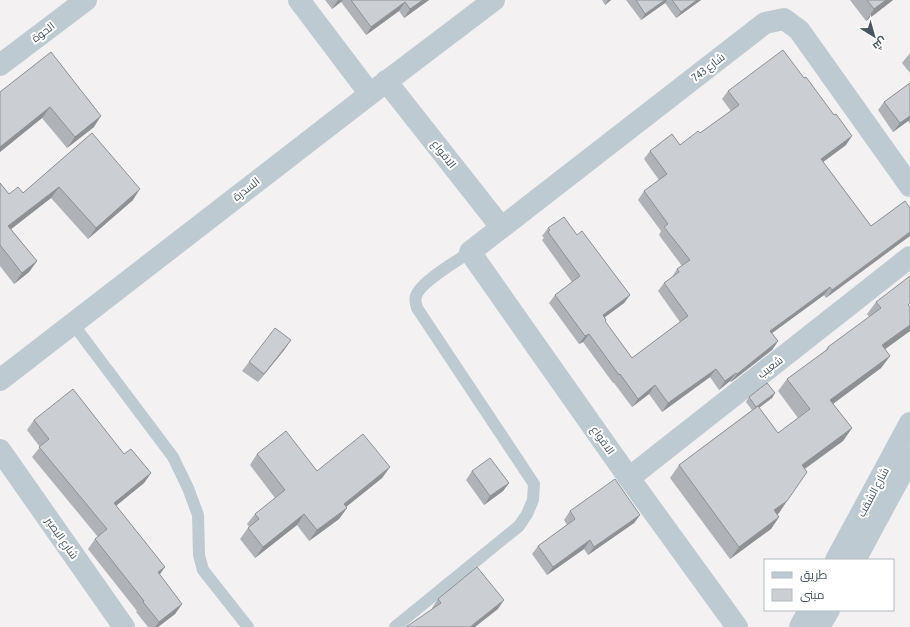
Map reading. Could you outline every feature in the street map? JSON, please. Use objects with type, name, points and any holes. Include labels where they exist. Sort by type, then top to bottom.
[{"type":"street","name":"الحوة","points":[[0,65],[86,0]]},
{"type":"street","name":"الاقواع","points":[[299,0],[501,227]]},
{"type":"street","name":"السدرة","points":[[0,380],[494,0]]},
{"type":"street","name":"شارع 743","points":[[470,252],[766,22],[784,19],[799,30],[910,186]]},
{"type":"street","name":"الاقواع","points":[[470,252],[737,627]]},
{"type":"street","name":"شعيب","points":[[630,478],[910,257]]},
{"type":"street","name":"شارع الشقب","points":[[837,559],[910,423]]},
{"type":"street","name":"شارع البصير","points":[[0,450],[124,627]]},
{"type":"street","name":"شارع الشقب","points":[[856,559],[910,458]]},
{"type":"street","points":[[800,627],[808,611]]},
{"type":"street","points":[[820,627],[828,611]]},
{"type":"lane","points":[[395,627],[519,526],[527,514],[533,500],[534,484],[417,308],[416,296],[422,285],[470,252]]},
{"type":"lane","points":[[73,324],[173,457],[188,488],[198,515],[199,555],[203,570],[248,627]]},
{"type":"building","points":[[351,0],[423,0],[410,9],[405,2],[371,27]]},
{"type":"building","points":[[636,0],[665,0],[645,14]]},
{"type":"building","points":[[672,0],[697,0],[681,12]]},
{"type":"building","points":[[867,0],[886,0],[874,9]]},
{"type":"building","points":[[783,50],[804,78],[806,77],[834,115],[836,114],[852,136],[821,159],[871,226],[905,201],[910,208],[910,232],[832,290],[830,287],[770,331],[778,341],[737,374],[736,373],[725,381],[716,369],[668,403],[655,385],[638,399],[589,334],[585,336],[555,295],[580,276],[548,232],[550,230],[548,228],[564,217],[577,235],[582,231],[630,295],[603,315],[606,320],[605,321],[632,358],[688,316],[664,283],[679,272],[677,269],[690,260],[664,227],[668,224],[644,191],[667,174],[650,151],[672,134],[680,145],[698,131],[700,133],[739,105],[728,91]]},
{"type":"building","points":[[51,52],[101,116],[75,137],[50,107],[0,147],[0,92]]},
{"type":"building","points":[[910,83],[910,116],[900,123],[884,102]]},
{"type":"building","points":[[92,133],[140,189],[96,228],[59,187],[8,226],[37,261],[22,273],[0,245],[0,183],[9,194],[18,187],[23,193]]},
{"type":"building","points":[[910,276],[910,303],[908,305],[910,307],[910,325],[882,345],[890,356],[830,400],[852,428],[802,465],[807,472],[787,501],[774,510],[779,517],[739,547],[679,465],[758,406],[778,433],[810,409],[787,379],[881,308],[876,302]]},
{"type":"building","points":[[275,328],[291,340],[264,374],[249,362]]},
{"type":"building","points":[[767,383],[775,393],[756,407],[749,397]]},
{"type":"building","points":[[73,389],[124,454],[131,449],[151,473],[114,503],[165,567],[158,572],[182,604],[159,622],[95,539],[107,529],[39,447],[49,439],[34,420]]},
{"type":"building","points":[[286,431],[317,471],[363,434],[390,467],[344,504],[347,508],[317,530],[304,514],[263,547],[248,528],[259,519],[255,514],[285,490],[257,454]]},
{"type":"building","points":[[490,458],[509,483],[490,496],[472,471]]},
{"type":"building","points":[[615,479],[640,515],[594,547],[590,540],[553,567],[538,546],[575,519],[570,511]]},
{"type":"building","points":[[477,567],[504,600],[470,627],[406,627],[441,603],[438,599]]}]
